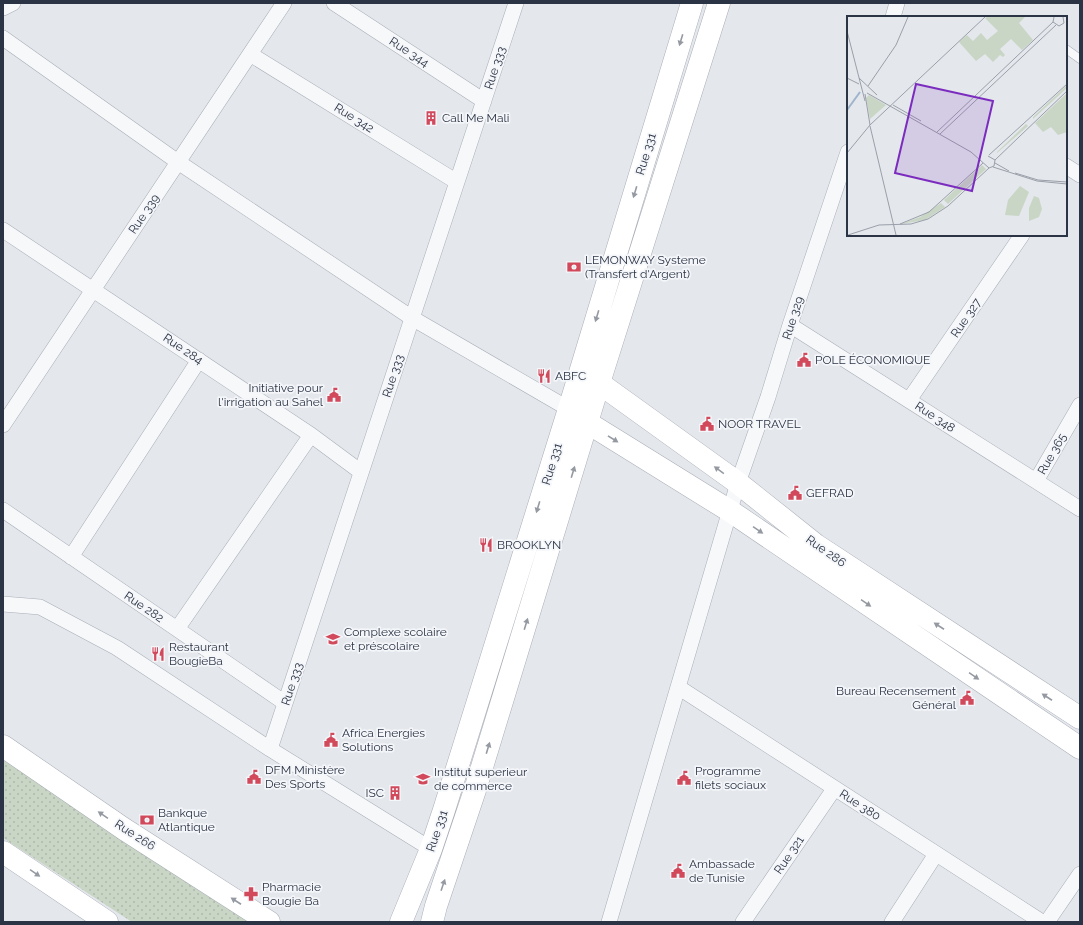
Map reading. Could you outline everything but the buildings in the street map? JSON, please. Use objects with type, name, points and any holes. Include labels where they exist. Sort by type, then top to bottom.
[{"type":"main road","name":"Rue 331","points":[[401,922],[431,849],[446,802],[569,408],[692,3]]},
{"type":"main road","name":"Rue 331","points":[[432,922],[475,790],[599,384],[719,3]]},
{"type":"main road","name":"Rue 286","points":[[580,372],[738,484],[816,546],[1080,718]]},
{"type":"main road","points":[[569,408],[588,423],[730,511],[1080,748]]},
{"type":"main road","name":"Rue 266","points":[[3,746],[124,829],[268,922]]},
{"type":"main road","points":[[3,852],[107,922]]},
{"type":"street","points":[[3,8],[13,3]]},
{"type":"street","name":"Rue 339","points":[[3,425],[284,3]]},
{"type":"street","name":"Rue 344","points":[[334,3],[484,102]]},
{"type":"street","name":"Rue 333","points":[[270,749],[516,3]]},
{"type":"street","points":[[892,16],[897,3]]},
{"type":"street","points":[[3,38],[178,162],[412,318],[569,408]]},
{"type":"street","name":"Rue 342","points":[[250,54],[457,182]]},
{"type":"street","name":"Rue 329","points":[[608,922],[738,484],[847,155]]},
{"type":"street","name":"Rue 284","points":[[3,230],[311,435],[362,472]]},
{"type":"street","name":"Rue 327","points":[[909,400],[1021,236]]},
{"type":"street","name":"Rue 348","points":[[790,325],[1080,509]]},
{"type":"street","points":[[71,556],[199,360]]},
{"type":"street","name":"Rue 365","points":[[1036,481],[1080,405]]},
{"type":"street","points":[[177,629],[311,435]]},
{"type":"street","name":"Rue 282","points":[[3,510],[285,703]]},
{"type":"street","points":[[3,604],[40,607],[117,648],[270,749],[431,849]]},
{"type":"street","name":"Rue 380","points":[[678,687],[1042,922]]},
{"type":"street","name":"Rue 321","points":[[743,922],[834,789]]},
{"type":"street","points":[[892,922],[936,854]]},
{"type":"street","points":[[1048,922],[1080,874]]},
{"type":"lane","points":[[1067,50],[1080,59]]},
{"type":"green space","points":[[3,752],[258,922],[132,922],[3,838]]},
{"type":"place","name":"Call Me Mali","points":[[431,118]]},
{"type":"place","name":"LEMONWAY Systeme (Transfert d'Argent)","points":[[574,267]]},
{"type":"place","name":"POLE ÉCONOMIQUE","points":[[804,360]]},
{"type":"place","name":"ABFC","points":[[544,376]]},
{"type":"place","name":"Initiative pour l'irrigation au Sahel","points":[[334,395]]},
{"type":"place","name":"NOOR TRAVEL","points":[[707,424]]},
{"type":"place","name":"GEFRAD","points":[[795,493]]},
{"type":"place","name":"BROOKLYN","points":[[486,545]]},
{"type":"place","name":"Complexe scolaire et préscolaire","points":[[333,639]]},
{"type":"place","name":"Restaurant BougieBa","points":[[158,654]]},
{"type":"place","name":"Bureau Recensement Général","points":[[967,698]]},
{"type":"place","name":"Africa Energies Solutions","points":[[331,740]]},
{"type":"place","name":"DFM Ministère Des Sports","points":[[254,777]]},
{"type":"place","name":"Programme filets sociaux","points":[[684,778]]},
{"type":"place","name":"Institut superieur de commerce","points":[[423,779]]},
{"type":"place","name":"ISC","points":[[395,793]]},
{"type":"place","name":"Bankque Atlantique","points":[[147,820]]},
{"type":"place","name":"Ambassade de Tunisie","points":[[678,871]]},
{"type":"place","name":"Pharmacie Bougie Ba","points":[[251,894]]}]
